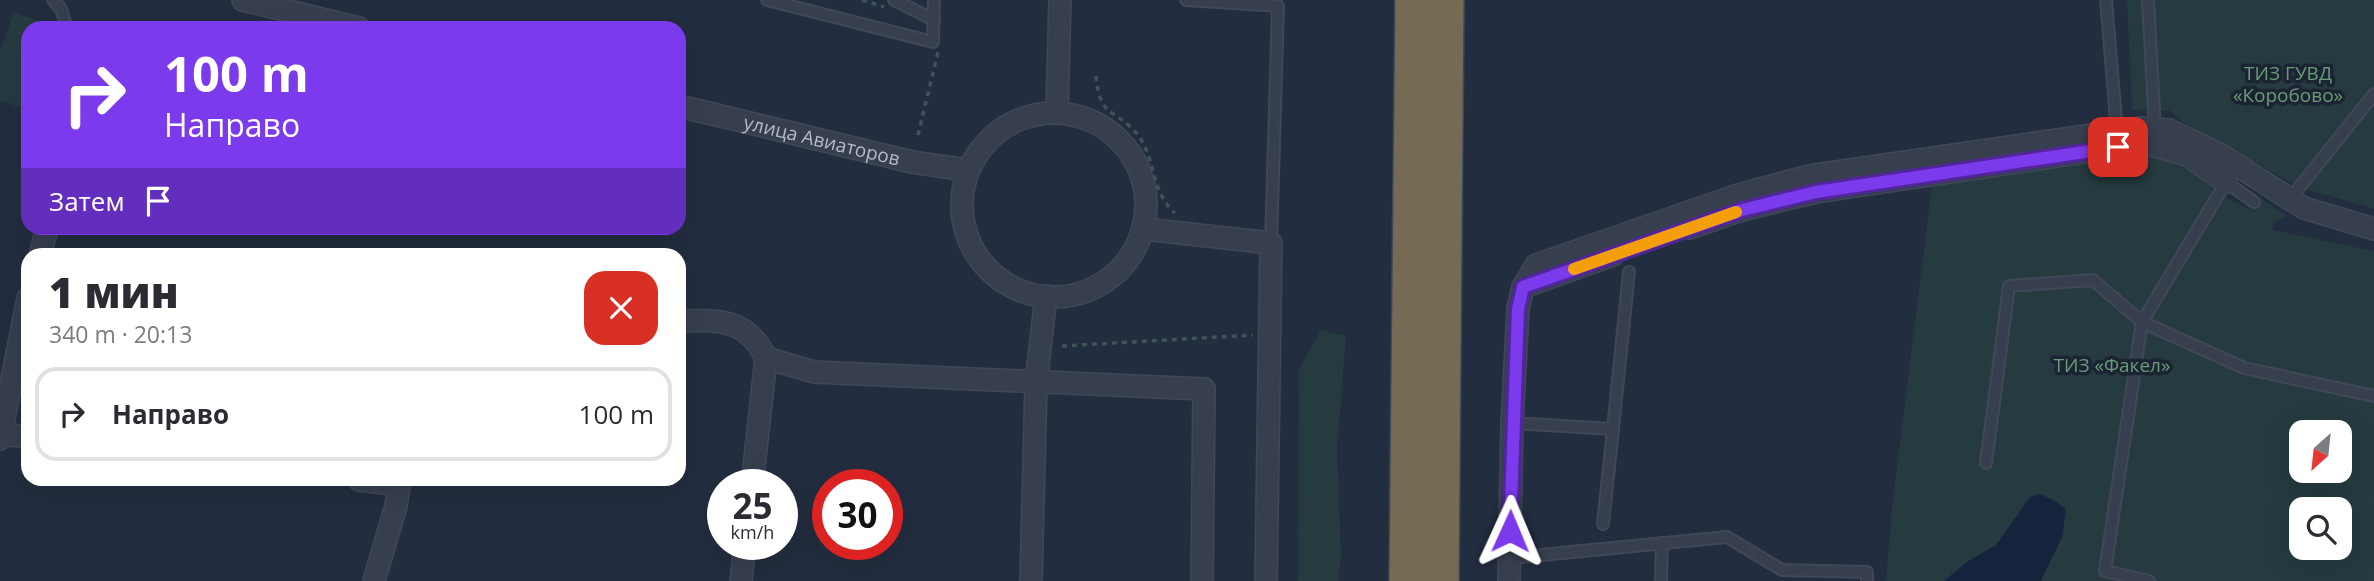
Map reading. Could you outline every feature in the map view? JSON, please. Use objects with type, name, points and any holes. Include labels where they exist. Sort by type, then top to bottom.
[{"type":"highway","points":[[1408,581],[1413,0]]},
{"type":"highway","points":[[1440,581],[1445,0]]},
{"type":"street","points":[[243,0],[330,21]]},
{"type":"street","points":[[1057,111],[1060,0]]},
{"type":"street","name":"улица Авиаторов","points":[[686,108],[912,162],[967,170]]},
{"type":"street","points":[[1057,111],[1090,118],[1118,136],[1138,163],[1147,195],[1144,229],[1127,262],[1098,287],[1062,298],[1024,293],[992,274],[969,244],[960,207],[967,170],[988,138],[1019,118],[1057,111]]},
{"type":"street","points":[[1509,581],[1512,423],[1518,309],[1523,287],[1536,265],[1738,195],[1809,176],[2140,128],[2169,131],[2221,155],[2304,208],[2374,229]]},
{"type":"street","points":[[1523,287],[1742,210],[1816,192],[2145,143],[2187,155],[2226,182]]},
{"type":"street","points":[[1144,229],[1271,243],[1266,581]]},
{"type":"street","points":[[1031,581],[1036,383],[1046,296]]},
{"type":"street","points":[[686,321],[716,320],[741,328],[758,341],[766,358],[754,469]]},
{"type":"street","points":[[21,332],[0,436],[21,438]]},
{"type":"street","points":[[766,358],[814,372],[1204,389],[1202,581]]},
{"type":"street","points":[[374,581],[399,486]]},
{"type":"street","points":[[741,581],[743,560]]},
{"type":"lane","points":[[54,0],[61,9],[65,21]]},
{"type":"lane","points":[[767,0],[933,42],[934,0]]},
{"type":"lane","points":[[894,0],[934,20]]},
{"type":"lane","points":[[1186,0],[1278,6],[1271,243]]},
{"type":"lane","points":[[2106,0],[2117,131]]},
{"type":"lane","points":[[2148,0],[2155,129]]},
{"type":"lane","points":[[2289,200],[2374,94]]},
{"type":"lane","points":[[2149,581],[2105,571],[2142,323],[2226,182],[2254,202]]},
{"type":"lane","points":[[1603,524],[1629,272]]},
{"type":"lane","points":[[1986,463],[2009,286],[2093,280],[2142,323],[2244,368],[2374,396]]},
{"type":"lane","points":[[1512,423],[1613,429]]},
{"type":"lane","points":[[1510,558],[1727,537],[1782,570],[1867,572],[1867,581]]},
{"type":"lane","points":[[1661,581],[1662,543]]},
{"type":"path","points":[[918,135],[938,51]]},
{"type":"path","points":[[1096,76],[1098,96],[1103,106],[1138,135],[1160,195],[1169,208],[1201,235]]},
{"type":"path","points":[[1062,346],[1255,334]]},
{"type":"green space","name":"ТИЗ ГУВД «Коробово»","points":[[2127,0],[2374,0],[2374,209],[2300,187],[2183,123],[2169,110],[2132,110]]},
{"type":"green space","points":[[14,12],[40,21],[21,21],[21,108],[0,101],[0,52]]},
{"type":"green space","name":"ТИЗ «Факел»","points":[[2138,151],[2184,160],[2215,182],[2211,189],[2250,210],[2257,196],[2287,216],[2274,222],[2272,230],[2374,251],[2374,581],[1886,581],[1892,509],[1932,184]]},
{"type":"green space","points":[[1321,330],[1346,336],[1337,448],[1341,557],[1338,581],[1298,581],[1299,369]]},
{"type":"water","points":[[2040,494],[2066,510],[2062,537],[2041,581],[1944,581],[1967,562],[1996,545],[2030,497]]},
{"type":"slow traffic","points":[[1574,269],[1736,212]]},
{"type":"route","points":[[1510,531],[1518,309],[1523,287],[1742,210],[1816,192],[2118,147]]}]
